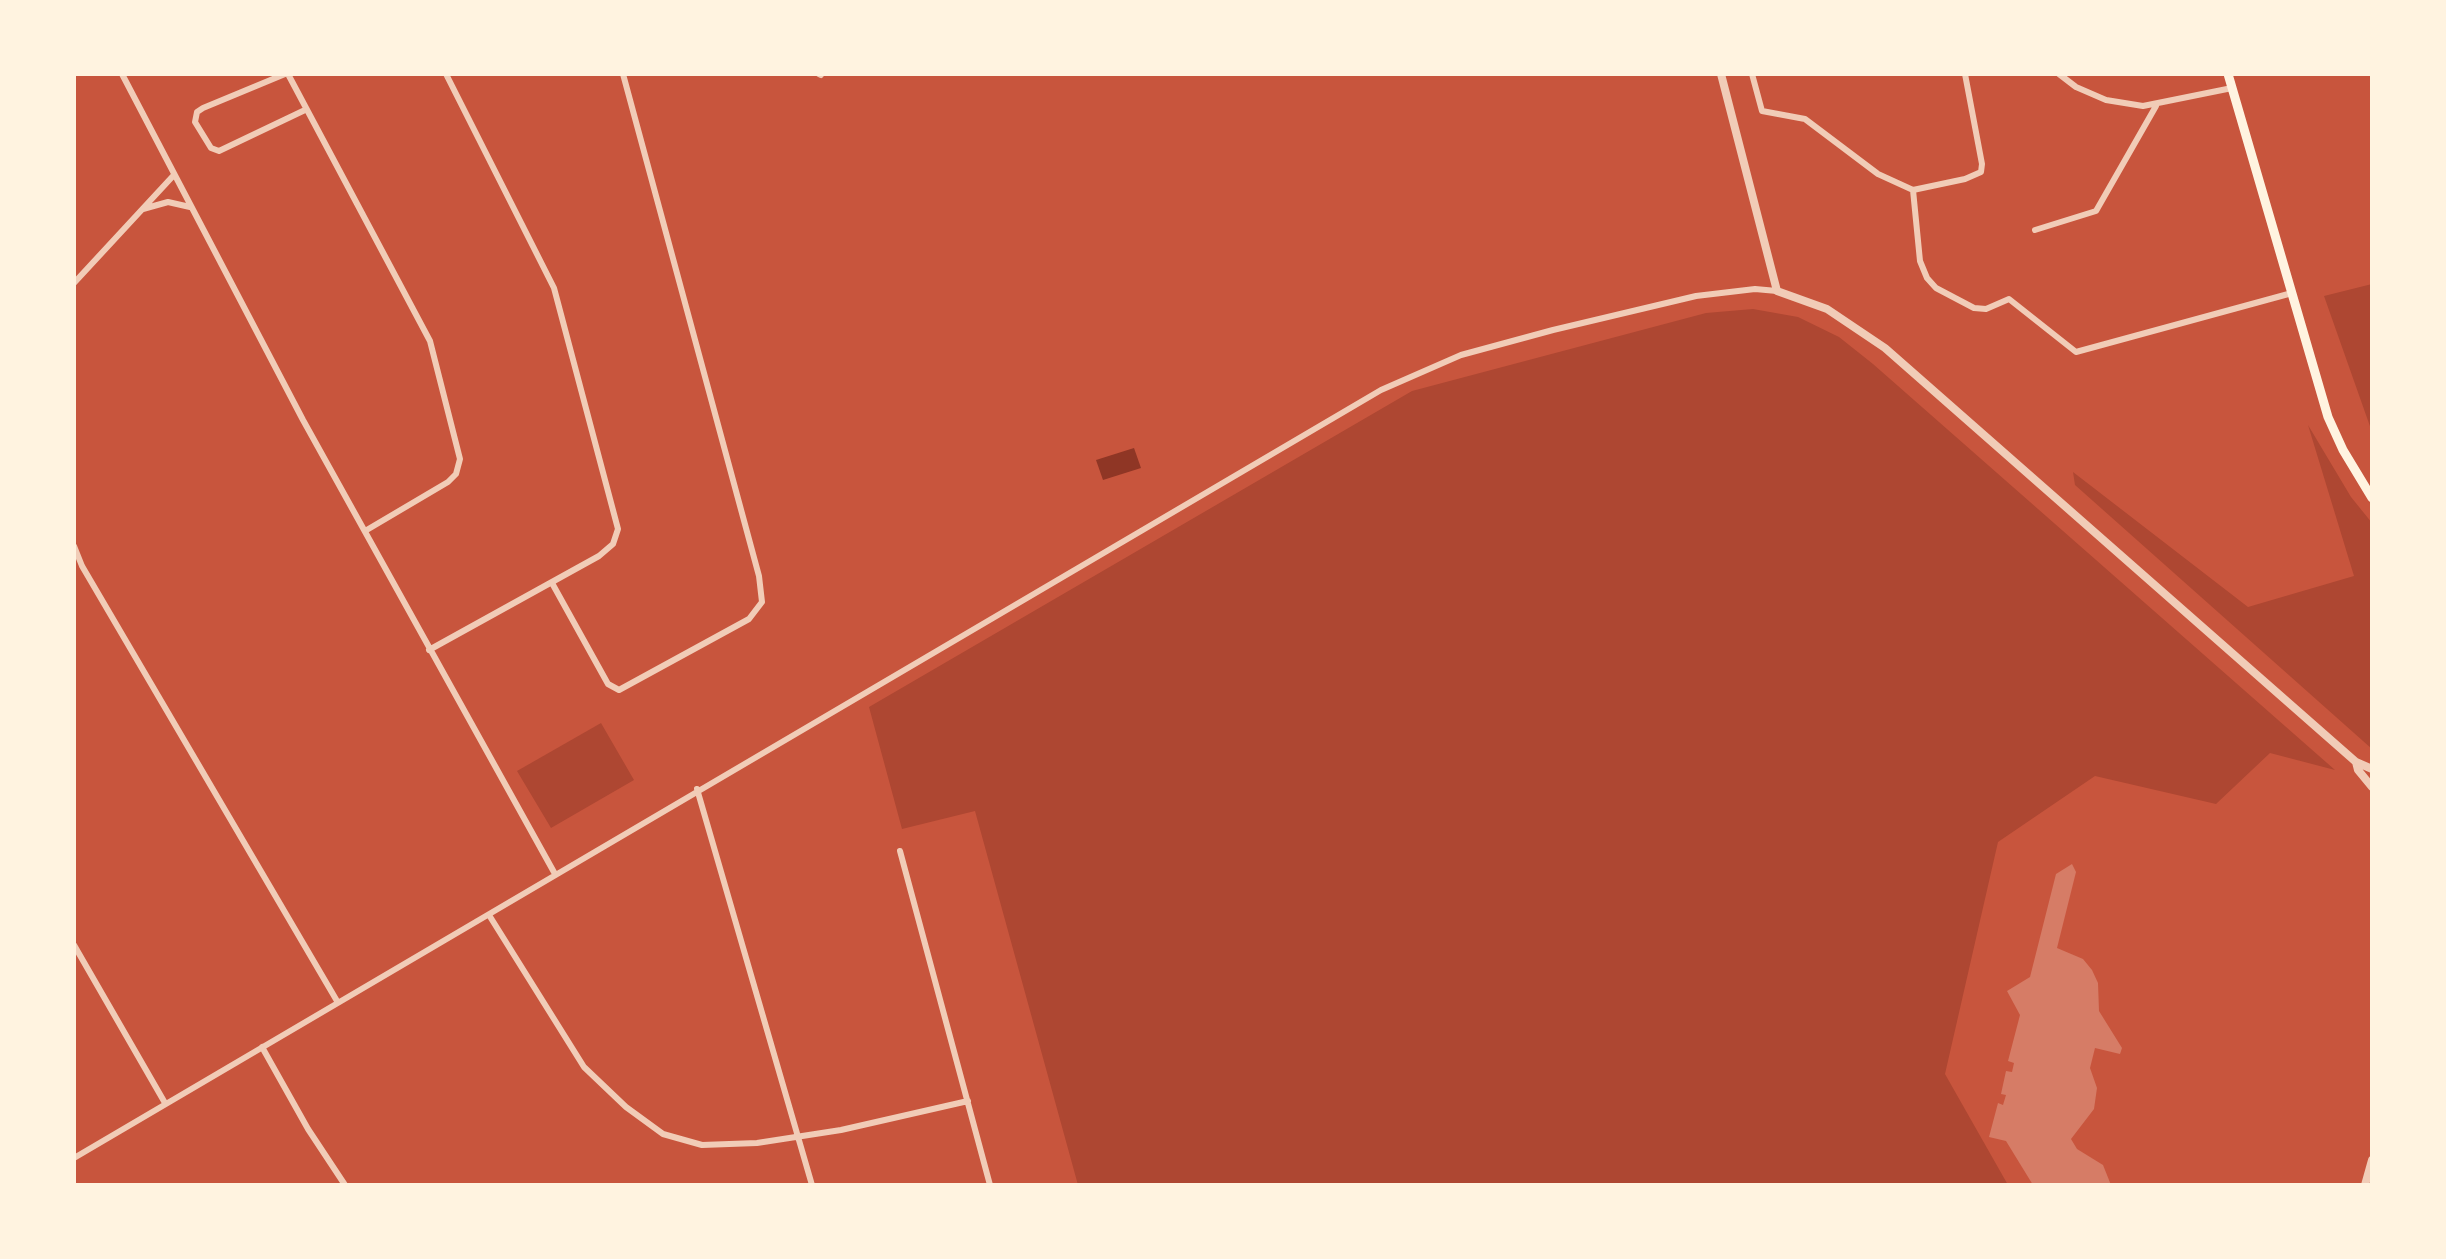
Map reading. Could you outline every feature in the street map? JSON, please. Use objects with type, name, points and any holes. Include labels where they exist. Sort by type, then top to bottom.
[{"type":"main road","points":[[2228,74],[2328,417],[2343,450],[2372,498]]},
{"type":"street","points":[[122,74],[173,176],[429,650],[555,874]]},
{"type":"street","points":[[305,110],[219,151],[211,148],[195,122],[197,112],[203,108],[287,74],[430,341],[460,459],[456,474],[448,482],[365,531]]},
{"type":"street","points":[[429,650],[608,550],[616,538],[616,521],[554,288],[446,74]]},
{"type":"street","points":[[552,583],[608,684],[619,690],[749,619],[762,602],[759,576],[623,74]]},
{"type":"street","points":[[1721,74],[1777,291]]},
{"type":"street","points":[[1752,74],[1762,111],[1805,119],[1878,174],[1913,190],[1974,177],[1982,169],[1965,74]]},
{"type":"street","points":[[2059,74],[2076,87],[2106,100],[2156,106],[2232,88]]},
{"type":"street","points":[[2035,230],[2096,211],[2156,106]]},
{"type":"street","points":[[74,283],[173,176]]},
{"type":"street","points":[[1913,190],[1922,270],[1936,288],[1974,308],[1986,309],[2009,299],[2076,352],[2292,293]]},
{"type":"street","points":[[142,209],[168,202],[190,207]]},
{"type":"street","points":[[74,1158],[1291,441],[1421,370],[1553,330],[1682,299],[1734,291],[1777,291],[1827,309],[1885,348],[2356,762],[2372,769]]},
{"type":"street","points":[[74,546],[82,566],[337,1001]]},
{"type":"street","points":[[2356,762],[2358,770],[2372,787]]},
{"type":"street","points":[[697,789],[812,1185]]},
{"type":"street","points":[[900,851],[990,1185]]},
{"type":"street","points":[[489,915],[584,1067],[647,1124],[663,1134],[702,1145],[798,1138],[968,1101]]},
{"type":"street","points":[[74,945],[165,1103]]},
{"type":"street","points":[[262,1047],[308,1129],[345,1185]]},
{"type":"street","points":[[2365,1185],[2372,1160]]},
{"type":"shaded area","points":[[2372,284],[2372,432],[2324,296]]},
{"type":"shaded area","points":[[1753,309],[1798,317],[1839,337],[2335,770],[2270,753],[2216,804],[2095,776],[1998,842],[1945,1074],[2008,1185],[1078,1185],[975,811],[902,829],[869,707],[1412,391],[1706,313]]},
{"type":"shaded area","points":[[2308,425],[2351,497],[2372,523],[2372,749],[2075,485],[2073,472],[2248,607],[2354,576]]},
{"type":"shaded area","points":[[1134,448],[1141,468],[1103,480],[1096,460]]},
{"type":"shaded area","points":[[601,723],[634,780],[551,828],[517,771]]},
{"type":"building","points":[[2072,864],[2076,872],[2057,948],[2083,959],[2092,970],[2098,983],[2099,1011],[2122,1048],[2120,1054],[2095,1048],[2090,1068],[2097,1088],[2094,1109],[2071,1139],[2077,1149],[2103,1165],[2111,1185],[2033,1185],[2006,1141],[1989,1137],[1998,1103],[2003,1105],[2006,1095],[2001,1094],[2006,1071],[2012,1072],[2014,1063],[2008,1061],[2020,1015],[2007,991],[2030,977],[2056,874]]}]
